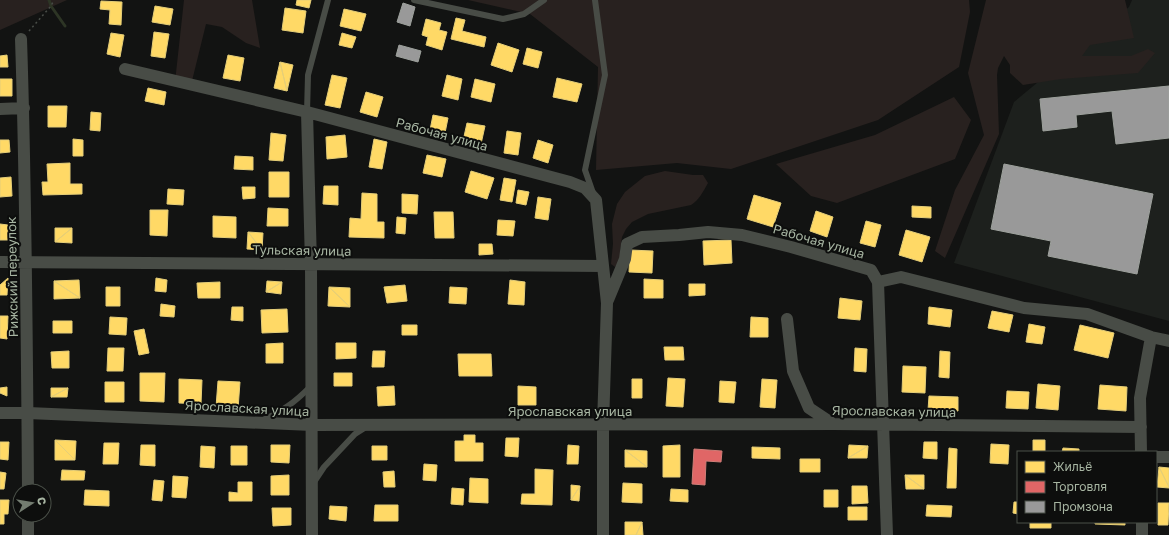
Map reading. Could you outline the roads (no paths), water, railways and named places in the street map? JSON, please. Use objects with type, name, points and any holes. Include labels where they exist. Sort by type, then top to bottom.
[{"type":"street","name":"Рижский переулок","points":[[21,39],[24,108],[28,483]]},
{"type":"street","name":"Рабочая улица","points":[[125,69],[307,112],[570,182],[585,188],[596,200]]},
{"type":"street","points":[[0,109],[24,108]]},
{"type":"street","points":[[307,112],[312,385],[312,535]]},
{"type":"street","points":[[596,200],[607,304],[603,424],[603,535]]},
{"type":"street","name":"Рабочая улица","points":[[607,304],[625,259],[627,244],[642,237],[708,232],[742,235],[791,247],[871,270],[878,282]]},
{"type":"street","name":"Тульская улица","points":[[0,262],[603,266]]},
{"type":"street","points":[[887,535],[878,282],[901,277],[1024,308],[1087,314],[1151,337],[1169,341]]},
{"type":"street","points":[[786,319],[795,378],[809,408],[833,424]]},
{"type":"street","points":[[1141,451],[1140,398],[1151,337]]},
{"type":"street","name":"Ярославская улица","points":[[0,413],[312,426],[833,424],[1141,427]]},
{"type":"street","points":[[1157,457],[1169,457]]},
{"type":"street","points":[[28,523],[28,535]]},
{"type":"street","points":[[1142,523],[1142,535]]},
{"type":"lane","points":[[307,112],[308,75],[328,0]]},
{"type":"lane","points":[[414,0],[503,19],[524,14],[544,0]]},
{"type":"lane","points":[[594,0],[605,76],[585,170],[596,200]]},
{"type":"lane","points":[[257,423],[298,400],[312,385]]},
{"type":"lane","points":[[312,486],[324,466],[355,434],[369,425]]},
{"type":"waterway","points":[[49,0],[51,6],[65,26]]}]
